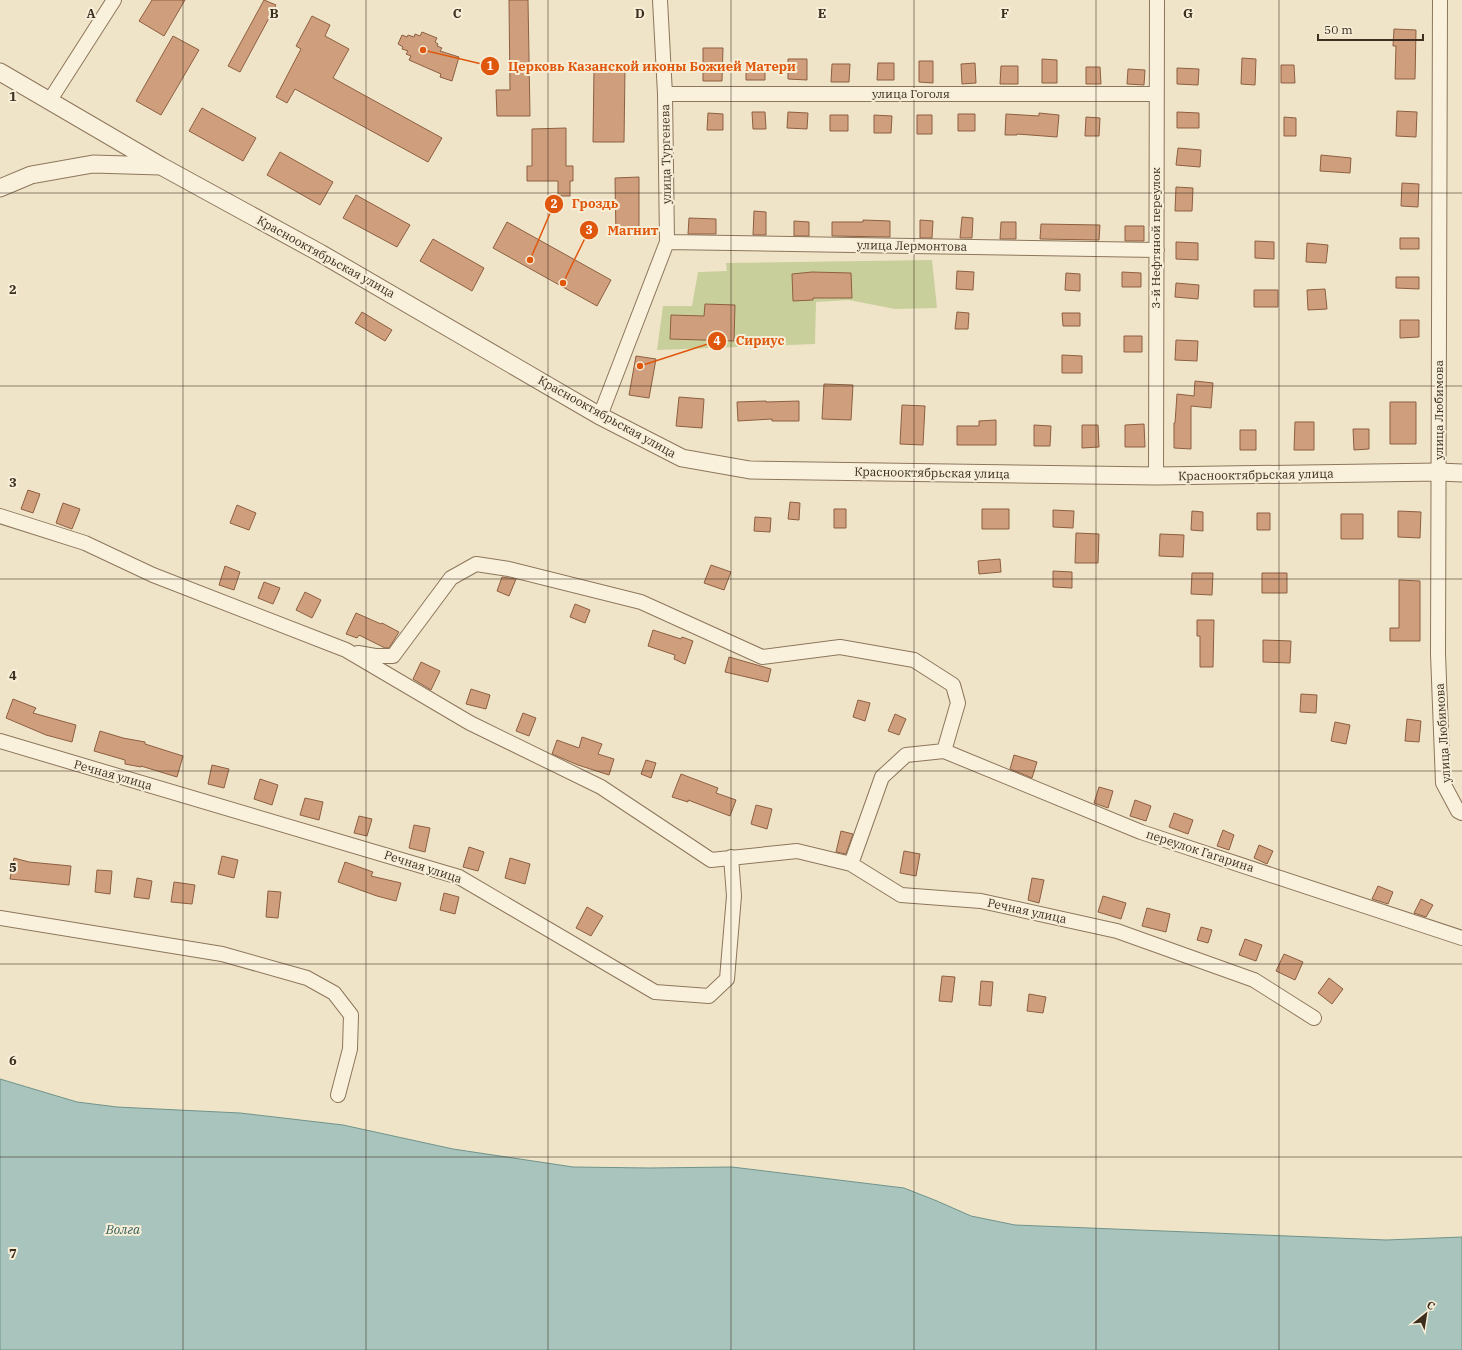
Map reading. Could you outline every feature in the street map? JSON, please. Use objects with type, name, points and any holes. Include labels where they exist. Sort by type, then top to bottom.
[{"type":"street","points":[[50,100],[114,0]]},
{"type":"street","name":"улица Тургенева","points":[[600,416],[667,242],[665,94],[660,0]]},
{"type":"street","name":"3-й Нефтяной переулок","points":[[1156,476],[1157,0]]},
{"type":"street","name":"улица Любимова","points":[[1440,0],[1438,654],[1443,783],[1458,811],[1462,812]]},
{"type":"street","name":"Краснооктябрьская улица","points":[[0,72],[161,166],[320,253],[600,416],[682,458],[750,470],[1156,476],[1439,472],[1462,473]]},
{"type":"street","name":"улица Гоголя","points":[[665,94],[1156,94]]},
{"type":"street","points":[[0,188],[30,175],[93,164],[161,166]]},
{"type":"street","name":"улица Лермонтова","points":[[667,242],[1156,250]]},
{"type":"street","name":"Речная улица","points":[[0,516],[85,543],[153,575],[346,650],[470,723],[601,787],[711,860],[797,851],[851,864],[901,895],[981,901],[1118,931],[1254,980],[1314,1018]]},
{"type":"street","points":[[346,650],[375,656],[393,656],[451,578],[476,564],[509,569],[641,602],[762,657],[840,647],[914,660],[953,685],[958,703],[944,751],[906,755],[882,777],[851,864]]},
{"type":"street","name":"Речная улица","points":[[0,741],[459,876],[655,992],[709,996],[727,979],[734,896],[731,857]]},
{"type":"street","name":"переулок Гагарина","points":[[944,751],[1141,832],[1461,938]]},
{"type":"street","points":[[0,918],[222,954],[307,978],[334,994],[351,1016],[350,1049],[338,1094]]},
{"type":"green space","points":[[932,260],[937,308],[895,309],[849,300],[816,302],[815,344],[657,350],[663,306],[692,306],[698,272],[727,271],[726,263]]},
{"type":"water","name":"Волга","points":[[0,1079],[77,1102],[117,1107],[240,1113],[343,1125],[453,1149],[573,1167],[732,1167],[904,1188],[971,1216],[1015,1225],[1386,1240],[1462,1237],[1462,1350],[0,1350]]},
{"type":"building","points":[[152,0],[185,0],[164,36],[139,21]]},
{"type":"building","points":[[264,0],[276,5],[240,72],[228,66]]},
{"type":"building","points":[[509,0],[528,0],[530,116],[497,116],[496,90],[510,90]]},
{"type":"building","points":[[312,16],[330,25],[325,36],[349,49],[333,78],[442,138],[428,162],[295,89],[287,103],[276,97],[301,49],[296,46]]},
{"type":"building","points":[[1394,29],[1416,30],[1415,79],[1395,79],[1396,46],[1393,46]]},
{"type":"building","points":[[422,32],[437,38],[435,42],[438,44],[437,46],[442,48],[440,51],[459,57],[452,81],[440,77],[441,74],[409,60],[411,56],[406,54],[408,51],[402,49],[403,47],[398,44],[402,35],[414,37],[415,34],[420,36]]},
{"type":"building","points":[[173,36],[199,50],[161,115],[136,101]]},
{"type":"building","points":[[703,48],[723,48],[722,81],[703,81]]},
{"type":"building","points":[[1242,58],[1256,59],[1255,85],[1241,84]]},
{"type":"building","points":[[788,59],[807,59],[807,80],[788,79]]},
{"type":"building","points":[[1042,59],[1057,60],[1057,83],[1042,83]]},
{"type":"building","points":[[919,61],[933,61],[933,83],[919,82]]},
{"type":"building","points":[[878,63],[894,63],[894,80],[877,80]]},
{"type":"building","points":[[975,63],[976,83],[962,84],[961,64]]},
{"type":"building","points":[[746,64],[765,65],[765,80],[746,80]]},
{"type":"building","points":[[832,64],[850,64],[849,82],[831,82]]},
{"type":"building","points":[[1281,65],[1294,65],[1295,83],[1281,83]]},
{"type":"building","points":[[1001,66],[1018,66],[1018,84],[1000,84]]},
{"type":"building","points":[[1086,67],[1100,67],[1101,84],[1086,84]]},
{"type":"building","points":[[594,68],[625,68],[624,142],[593,142]]},
{"type":"building","points":[[1177,68],[1199,69],[1198,85],[1177,84]]},
{"type":"building","points":[[1128,69],[1145,70],[1144,85],[1127,84]]},
{"type":"building","points":[[202,108],[256,138],[243,161],[189,131]]},
{"type":"building","points":[[1397,111],[1417,112],[1416,137],[1396,136]]},
{"type":"building","points":[[752,112],[765,112],[766,129],[753,129]]},
{"type":"building","points":[[788,112],[808,113],[807,129],[787,128]]},
{"type":"building","points":[[1177,112],[1199,113],[1199,128],[1177,128]]},
{"type":"building","points":[[708,113],[723,114],[723,130],[707,130]]},
{"type":"building","points":[[1039,113],[1059,115],[1057,137],[1017,134],[1005,135],[1006,114],[1039,116]]},
{"type":"building","points":[[958,114],[975,114],[975,131],[958,131]]},
{"type":"building","points":[[830,115],[848,115],[848,131],[830,131]]},
{"type":"building","points":[[874,115],[892,116],[891,133],[874,133]]},
{"type":"building","points":[[917,115],[932,115],[932,134],[917,134]]},
{"type":"building","points":[[1086,117],[1100,118],[1099,136],[1085,136]]},
{"type":"building","points":[[1284,117],[1296,118],[1296,136],[1284,136]]},
{"type":"building","points":[[566,128],[566,166],[573,166],[573,181],[570,181],[570,196],[558,196],[558,181],[527,181],[527,166],[532,166],[532,129]]},
{"type":"building","points":[[1178,148],[1201,150],[1200,167],[1176,165]]},
{"type":"building","points":[[280,152],[333,182],[320,205],[267,175]]},
{"type":"building","points":[[1321,155],[1351,158],[1350,173],[1320,171]]},
{"type":"building","points":[[639,177],[639,236],[616,236],[615,178]]},
{"type":"building","points":[[1402,183],[1419,184],[1418,207],[1401,206]]},
{"type":"building","points":[[1176,187],[1193,188],[1192,211],[1175,211]]},
{"type":"building","points":[[356,195],[410,225],[397,247],[343,218]]},
{"type":"building","points":[[754,211],[766,212],[766,235],[753,235]]},
{"type":"building","points":[[962,217],[973,218],[972,238],[960,238]]},
{"type":"building","points":[[689,218],[716,219],[716,234],[688,234]]},
{"type":"building","points":[[863,220],[890,221],[890,237],[832,236],[832,222],[863,222]]},
{"type":"building","points":[[920,220],[933,221],[932,238],[920,238]]},
{"type":"building","points":[[794,221],[809,222],[809,236],[794,236]]},
{"type":"building","points":[[507,222],[611,280],[597,306],[493,248]]},
{"type":"building","points":[[1001,222],[1016,222],[1016,239],[1000,239]]},
{"type":"building","points":[[1041,224],[1100,225],[1099,240],[1040,239]]},
{"type":"building","points":[[1125,226],[1144,226],[1144,241],[1125,241]]},
{"type":"building","points":[[1400,238],[1419,238],[1419,249],[1400,249]]},
{"type":"building","points":[[433,239],[484,268],[472,291],[420,261]]},
{"type":"building","points":[[1255,241],[1274,242],[1274,259],[1255,258]]},
{"type":"building","points":[[1176,242],[1198,243],[1198,260],[1176,259]]},
{"type":"building","points":[[1307,243],[1328,245],[1326,263],[1306,262]]},
{"type":"building","points":[[957,271],[974,272],[973,290],[956,289]]},
{"type":"building","points":[[812,272],[851,273],[852,298],[813,298],[813,300],[793,301],[792,274]]},
{"type":"building","points":[[1122,272],[1141,273],[1141,287],[1122,287]]},
{"type":"building","points":[[1066,273],[1080,274],[1080,291],[1065,290]]},
{"type":"building","points":[[1396,277],[1419,277],[1419,289],[1396,288]]},
{"type":"building","points":[[1176,283],[1199,285],[1198,299],[1175,297]]},
{"type":"building","points":[[1325,289],[1327,309],[1308,310],[1307,290]]},
{"type":"building","points":[[1254,290],[1278,290],[1278,307],[1254,307]]},
{"type":"building","points":[[705,304],[735,305],[734,341],[670,339],[671,315],[704,316]]},
{"type":"building","points":[[362,312],[392,330],[385,341],[355,323]]},
{"type":"building","points":[[957,312],[969,313],[968,329],[955,329]]},
{"type":"building","points":[[1062,313],[1080,313],[1080,326],[1063,326]]},
{"type":"building","points":[[1400,320],[1419,320],[1419,337],[1400,338]]},
{"type":"building","points":[[1124,336],[1142,336],[1142,352],[1124,352]]},
{"type":"building","points":[[1176,340],[1198,341],[1197,361],[1175,360]]},
{"type":"building","points":[[1062,355],[1082,356],[1082,373],[1062,373]]},
{"type":"building","points":[[636,356],[656,359],[649,398],[629,395]]},
{"type":"building","points":[[1195,381],[1213,383],[1211,408],[1191,406],[1191,449],[1174,448],[1174,423],[1177,394],[1194,396]]},
{"type":"building","points":[[824,384],[853,385],[851,420],[822,419]]},
{"type":"building","points":[[679,397],[704,399],[702,428],[676,426]]},
{"type":"building","points":[[799,401],[799,421],[772,421],[772,419],[738,421],[737,402]]},
{"type":"building","points":[[1390,402],[1416,402],[1416,444],[1390,444]]},
{"type":"building","points":[[902,405],[925,406],[923,445],[900,444]]},
{"type":"building","points":[[996,420],[996,445],[957,445],[957,426],[979,426],[979,421]]},
{"type":"building","points":[[1295,422],[1314,422],[1314,450],[1294,450]]},
{"type":"building","points":[[1144,424],[1145,447],[1125,447],[1125,425]]},
{"type":"building","points":[[1034,425],[1051,426],[1050,446],[1034,446]]},
{"type":"building","points":[[1082,425],[1098,425],[1099,447],[1082,448]]},
{"type":"building","points":[[1353,429],[1369,429],[1369,449],[1354,450]]},
{"type":"building","points":[[1240,430],[1256,430],[1256,450],[1240,450]]},
{"type":"building","points":[[28,490],[40,494],[33,513],[21,509]]},
{"type":"building","points":[[790,502],[800,503],[799,520],[788,519]]},
{"type":"building","points":[[63,503],[80,509],[72,529],[56,523]]},
{"type":"building","points":[[237,505],[256,513],[249,530],[230,523]]},
{"type":"building","points":[[834,509],[846,509],[846,528],[834,528]]},
{"type":"building","points":[[982,509],[1009,509],[1009,529],[982,529]]},
{"type":"building","points":[[1053,510],[1074,511],[1073,528],[1053,527]]},
{"type":"building","points":[[1192,511],[1203,512],[1203,531],[1191,530]]},
{"type":"building","points":[[1398,511],[1421,512],[1420,538],[1398,537]]},
{"type":"building","points":[[1257,513],[1270,513],[1270,530],[1257,530]]},
{"type":"building","points":[[1341,514],[1363,514],[1363,539],[1341,539]]},
{"type":"building","points":[[755,517],[771,518],[770,532],[754,531]]},
{"type":"building","points":[[1076,533],[1099,534],[1098,563],[1075,563]]},
{"type":"building","points":[[1160,534],[1184,535],[1183,557],[1159,556]]},
{"type":"building","points":[[1000,559],[1001,572],[979,574],[978,561]]},
{"type":"building","points":[[711,565],[731,572],[724,590],[704,583]]},
{"type":"building","points":[[225,566],[240,572],[234,590],[219,585]]},
{"type":"building","points":[[1053,571],[1072,572],[1072,588],[1053,587]]},
{"type":"building","points":[[1192,573],[1213,573],[1212,595],[1191,594]]},
{"type":"building","points":[[1262,573],[1287,573],[1287,593],[1262,593]]},
{"type":"building","points":[[502,577],[516,579],[509,596],[497,591]]},
{"type":"building","points":[[1399,580],[1420,581],[1420,641],[1390,641],[1390,628],[1399,628]]},
{"type":"building","points":[[264,582],[280,588],[273,604],[258,598]]},
{"type":"building","points":[[305,592],[321,600],[312,618],[296,610]]},
{"type":"building","points":[[575,604],[590,610],[585,623],[570,617]]},
{"type":"building","points":[[356,613],[381,624],[382,623],[399,632],[389,648],[385,648],[359,635],[357,638],[346,634]]},
{"type":"building","points":[[1197,620],[1214,620],[1213,667],[1200,667],[1200,636],[1197,636]]},
{"type":"building","points":[[653,630],[681,639],[682,637],[693,641],[685,664],[674,659],[675,655],[648,646]]},
{"type":"building","points":[[1263,640],[1291,641],[1290,663],[1263,662]]},
{"type":"building","points":[[729,657],[771,669],[768,682],[725,672]]},
{"type":"building","points":[[421,662],[440,671],[431,690],[413,679]]},
{"type":"building","points":[[471,689],[490,695],[486,709],[466,704]]},
{"type":"building","points":[[1301,694],[1317,695],[1316,713],[1300,712]]},
{"type":"building","points":[[13,699],[36,708],[33,713],[76,725],[72,742],[46,735],[6,718]]},
{"type":"building","points":[[858,700],[870,703],[865,721],[853,717]]},
{"type":"building","points":[[523,713],[536,718],[529,736],[516,731]]},
{"type":"building","points":[[895,714],[906,719],[899,735],[888,731]]},
{"type":"building","points":[[1407,719],[1421,721],[1419,742],[1405,741]]},
{"type":"building","points":[[1335,722],[1350,725],[1346,744],[1331,741]]},
{"type":"building","points":[[100,731],[123,738],[145,742],[145,744],[183,756],[177,777],[141,766],[125,764],[125,760],[94,751]]},
{"type":"building","points":[[582,737],[602,744],[598,754],[614,759],[609,775],[578,765],[552,754],[557,740],[579,748]]},
{"type":"building","points":[[1014,755],[1037,762],[1032,778],[1010,769]]},
{"type":"building","points":[[646,760],[656,763],[651,778],[641,774]]},
{"type":"building","points":[[212,765],[229,769],[224,788],[208,784]]},
{"type":"building","points":[[681,774],[718,788],[716,793],[736,800],[730,816],[688,800],[688,802],[672,797]]},
{"type":"building","points":[[260,779],[278,785],[272,805],[254,799]]},
{"type":"building","points":[[1099,787],[1113,791],[1108,808],[1094,803]]},
{"type":"building","points":[[305,798],[323,802],[319,820],[300,815]]},
{"type":"building","points":[[1135,800],[1151,806],[1146,821],[1130,816]]},
{"type":"building","points":[[756,805],[772,809],[767,829],[751,824]]},
{"type":"building","points":[[1174,813],[1193,820],[1188,834],[1169,827]]},
{"type":"building","points":[[359,816],[372,819],[367,836],[354,833]]},
{"type":"building","points":[[414,825],[430,828],[425,852],[409,848]]},
{"type":"building","points":[[1223,830],[1234,835],[1229,850],[1217,846]]},
{"type":"building","points":[[841,831],[853,834],[846,854],[836,852]]},
{"type":"building","points":[[1259,845],[1273,851],[1267,864],[1254,858]]},
{"type":"building","points":[[469,847],[484,852],[478,871],[463,867]]},
{"type":"building","points":[[904,851],[920,854],[916,876],[900,873]]},
{"type":"building","points":[[222,856],[238,860],[234,878],[218,874]]},
{"type":"building","points":[[14,858],[29,862],[71,866],[69,885],[10,879]]},
{"type":"building","points":[[510,858],[530,864],[525,884],[505,878]]},
{"type":"building","points":[[345,862],[373,872],[371,876],[401,883],[396,901],[338,882]]},
{"type":"building","points":[[97,870],[112,871],[110,894],[95,892]]},
{"type":"building","points":[[137,878],[152,881],[149,899],[134,897]]},
{"type":"building","points":[[1032,878],[1044,880],[1039,903],[1028,900]]},
{"type":"building","points":[[174,882],[195,885],[192,904],[171,902]]},
{"type":"building","points":[[1378,886],[1393,892],[1388,904],[1372,899]]},
{"type":"building","points":[[268,891],[281,892],[278,918],[266,917]]},
{"type":"building","points":[[444,893],[459,897],[455,914],[440,910]]},
{"type":"building","points":[[1103,896],[1126,903],[1121,919],[1098,912]]},
{"type":"building","points":[[1421,899],[1433,905],[1426,917],[1414,913]]},
{"type":"building","points":[[587,907],[603,916],[591,936],[576,928]]},
{"type":"building","points":[[1147,908],[1170,914],[1166,932],[1142,926]]},
{"type":"building","points":[[1201,927],[1212,930],[1208,943],[1197,940]]},
{"type":"building","points":[[1245,939],[1262,945],[1256,961],[1239,955]]},
{"type":"building","points":[[1284,954],[1303,962],[1295,980],[1276,971]]},
{"type":"building","points":[[942,976],[955,977],[952,1002],[939,1001]]},
{"type":"building","points":[[1329,978],[1343,989],[1332,1004],[1318,993]]},
{"type":"building","points":[[981,981],[993,982],[991,1006],[979,1005]]},
{"type":"building","points":[[1029,994],[1046,997],[1043,1013],[1027,1011]]},
{"type":"place","name":"Церковь Казанской иконы Божией Матери","points":[[423,50]]},
{"type":"place","name":"Гроздь","points":[[530,260]]},
{"type":"place","name":"Магнит","points":[[563,283]]},
{"type":"place","name":"Сириус","points":[[640,366]]}]
